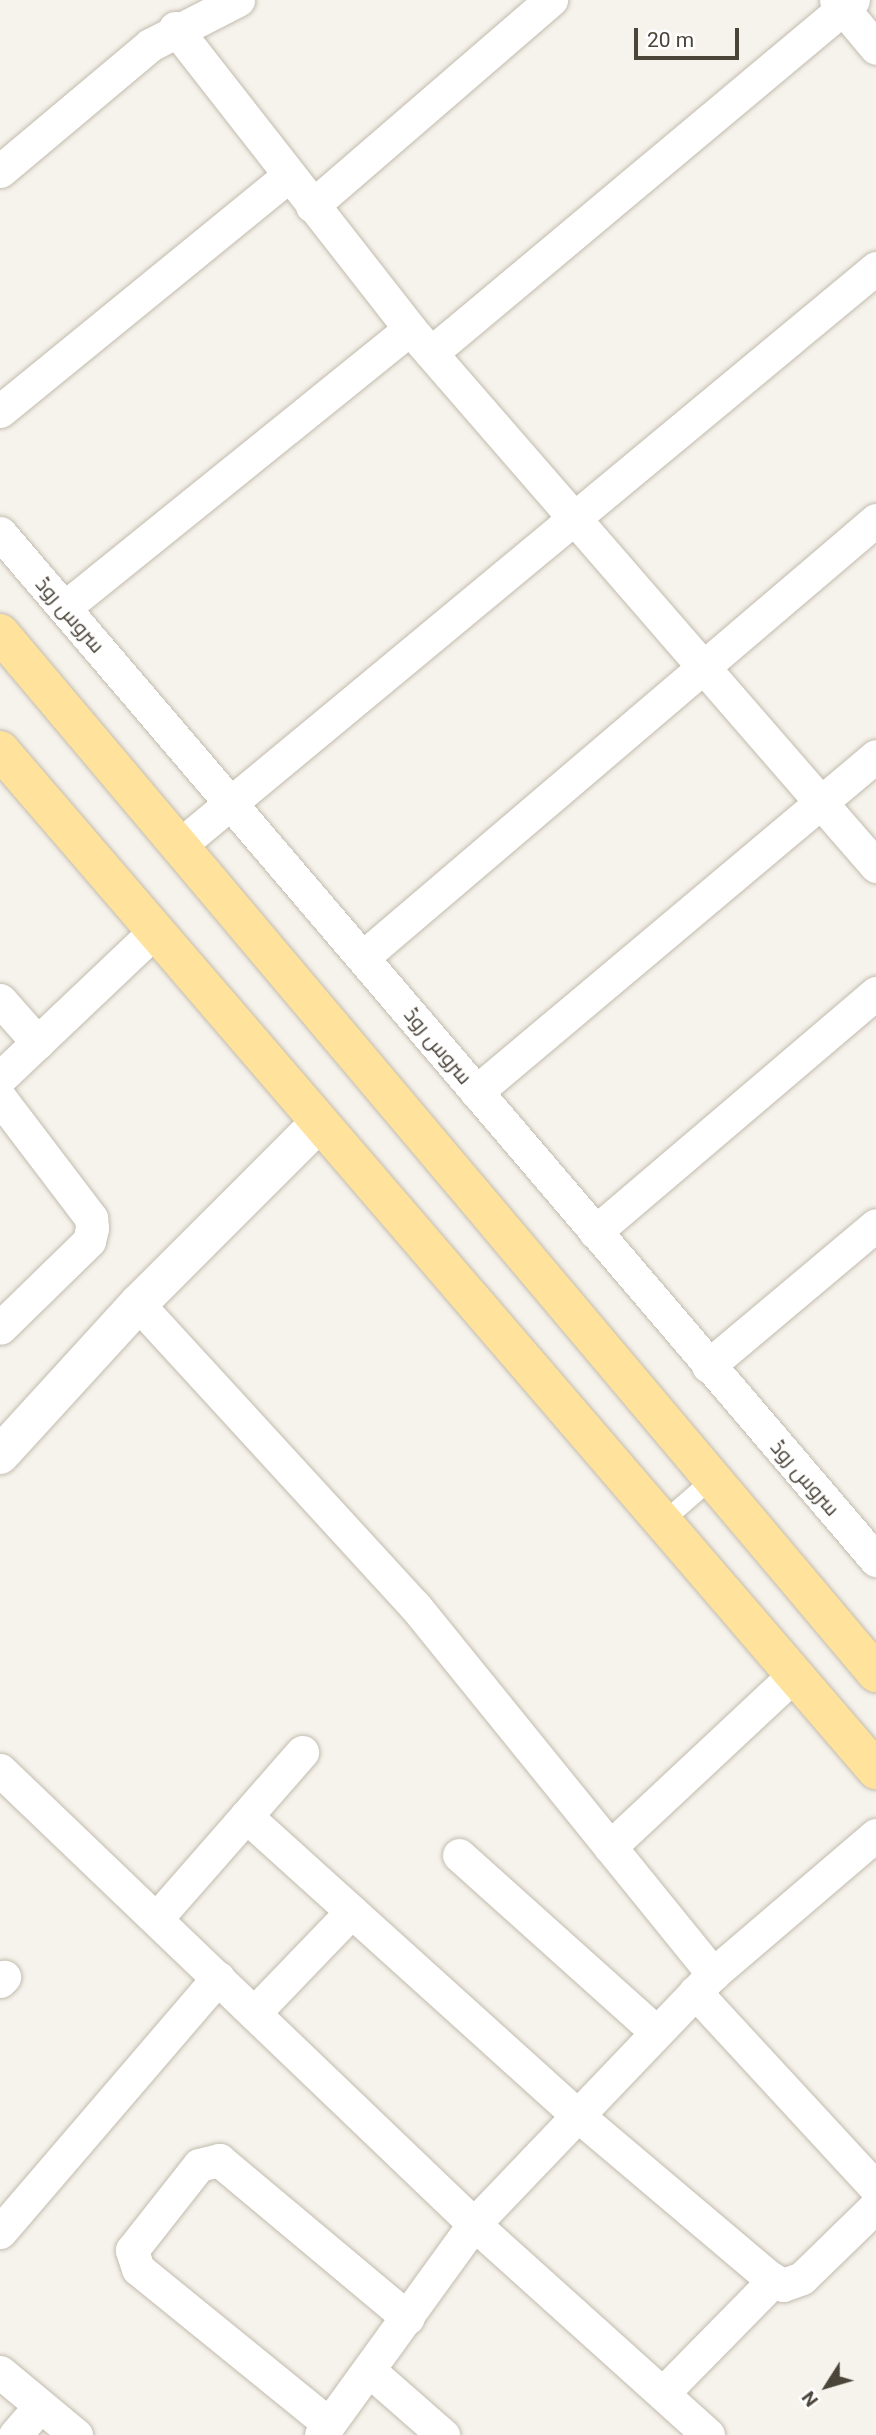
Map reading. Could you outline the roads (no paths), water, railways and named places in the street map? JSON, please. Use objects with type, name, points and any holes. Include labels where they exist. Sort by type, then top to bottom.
[{"type":"main road","points":[[0,633],[710,1481],[876,1673]]},
{"type":"main road","points":[[0,750],[317,1125],[664,1521],[876,1770]]},
{"type":"street","points":[[312,206],[551,0]]},
{"type":"street","points":[[0,171],[175,28],[232,2]]},
{"type":"street","points":[[64,608],[421,341],[844,3],[876,48]]},
{"type":"street","points":[[175,28],[288,176],[421,341],[876,866]]},
{"type":"street","points":[[0,411],[288,176]]},
{"type":"street","points":[[180,845],[876,268]]},
{"type":"street","points":[[363,957],[876,520]]},
{"type":"street","name":"سروس روڈ","points":[[0,533],[876,1560]]},
{"type":"street","points":[[477,1092],[876,756]]},
{"type":"street","points":[[0,1078],[153,933]]},
{"type":"street","points":[[595,1232],[876,993]]},
{"type":"street","points":[[0,1000],[38,1043]]},
{"type":"street","points":[[0,1098],[90,1218],[92,1228],[89,1241],[0,1328]]},
{"type":"street","points":[[0,1455],[138,1304],[317,1125]]},
{"type":"street","points":[[708,1366],[876,1225]]},
{"type":"street","points":[[138,1304],[415,1606],[610,1847],[704,1983],[876,2188]]},
{"type":"street","points":[[610,1847],[795,1674]]},
{"type":"street","points":[[156,1919],[302,1752]]},
{"type":"street","points":[[0,1770],[474,2224],[708,2435]]},
{"type":"street","points":[[246,1816],[576,2115],[769,2277],[782,2285],[802,2278],[876,2206]]},
{"type":"street","points":[[408,2318],[219,2160],[199,2165],[132,2250],[138,2269],[325,2430],[371,2372],[474,2224],[704,1983],[876,1835]]},
{"type":"street","points":[[459,1855],[656,2032]]},
{"type":"street","points":[[254,2013],[352,1911]]},
{"type":"street","points":[[0,2232],[218,1978]]},
{"type":"street","points":[[663,2393],[767,2287],[769,2277]]},
{"type":"street","points":[[0,2372],[76,2435]]},
{"type":"street","points":[[371,2372],[443,2435]]},
{"type":"street","points":[[15,2435],[39,2407]]},
{"type":"lane","points":[[664,1521],[710,1481]]}]
